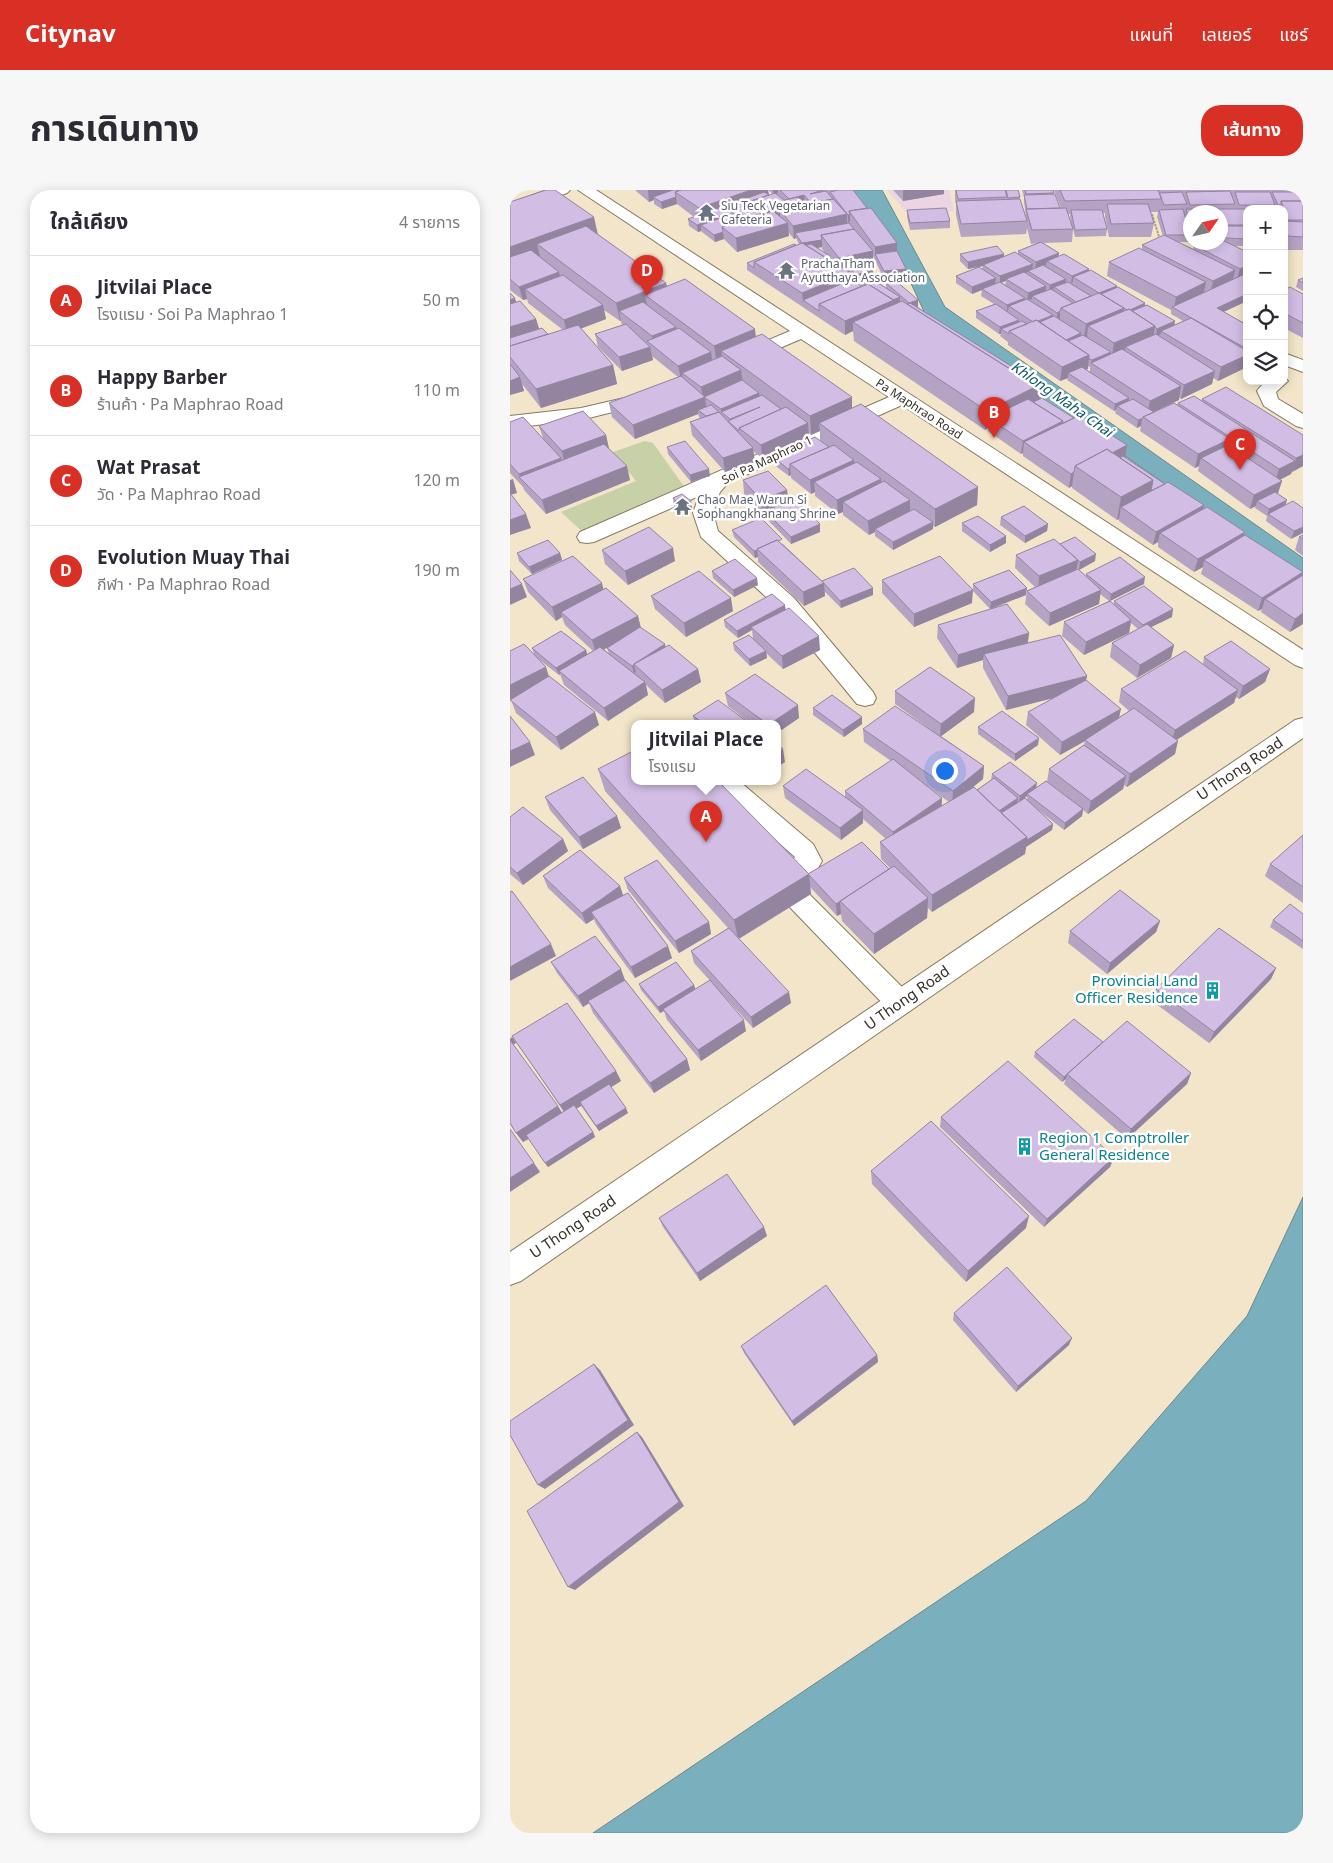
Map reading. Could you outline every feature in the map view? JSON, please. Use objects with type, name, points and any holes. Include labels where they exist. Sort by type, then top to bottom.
[{"type":"street","points":[[510,208],[562,190]]},
{"type":"street","name":"Pa Maphrao Road","points":[[586,190],[1303,660]]},
{"type":"street","points":[[722,366],[803,332]]},
{"type":"street","points":[[1288,360],[1302,367]]},
{"type":"street","points":[[1288,376],[1302,367]]},
{"type":"street","points":[[1274,385],[1266,391],[1270,402],[1303,422]]},
{"type":"street","points":[[510,422],[581,414],[640,400],[658,393]]},
{"type":"street","name":"Soi Pa Maphrao 1","points":[[865,698],[786,604],[708,533],[703,513],[711,490],[721,479],[903,398]]},
{"type":"street","points":[[588,537],[721,479]]},
{"type":"street","name":"U Thong Road","points":[[510,1270],[1303,726]]},
{"type":"street","points":[[729,785],[804,851],[809,861],[789,881],[790,891],[900,1003]]},
{"type":"path","points":[[1152,214],[1161,247]]},
{"type":"shaded area","points":[[887,190],[949,190],[954,211],[907,213]]},
{"type":"green space","points":[[645,441],[653,443],[688,492],[586,535],[561,512],[636,481],[613,452]]},
{"type":"water","name":"Khlong Maha Chai","points":[[850,190],[882,190],[945,307],[1303,558],[1303,580],[927,318],[897,253]]},
{"type":"water","points":[[1303,1197],[1303,1833],[593,1833],[1086,1501],[1247,1316]]},
{"type":"building","points":[[546,190],[555,190],[594,217],[510,247],[510,202]]},
{"type":"building","points":[[673,190],[681,190],[675,192],[676,197],[661,202],[653,197]]},
{"type":"building","points":[[681,190],[751,190],[699,208],[675,192]]},
{"type":"building","points":[[780,190],[823,190],[810,194],[826,191],[833,199],[811,203],[804,195],[789,199]]},
{"type":"building","points":[[853,190],[867,208],[849,211],[850,215],[848,215],[830,192]]},
{"type":"building","points":[[956,190],[1005,190],[1007,197],[958,199]]},
{"type":"building","points":[[1006,190],[1018,190],[1020,197],[1008,198]]},
{"type":"building","points":[[1025,190],[1053,190],[1054,193],[1026,194]]},
{"type":"building","points":[[1060,190],[1158,190],[1162,199],[1065,201]]},
{"type":"building","points":[[1230,191],[1235,204],[1190,205],[1186,192]]},
{"type":"building","points":[[764,192],[769,195],[733,207],[734,212],[723,207]]},
{"type":"building","points":[[1182,192],[1187,204],[1164,205],[1159,193]]},
{"type":"building","points":[[1235,192],[1270,192],[1275,205],[1243,205],[1239,205]]},
{"type":"building","points":[[1272,192],[1299,192],[1303,200],[1281,201],[1281,205],[1278,205]]},
{"type":"building","points":[[775,193],[789,204],[748,218],[733,207]]},
{"type":"building","points":[[1055,194],[1060,208],[1027,209],[1024,195]]},
{"type":"building","points":[[798,197],[805,204],[790,208],[785,200]]},
{"type":"building","points":[[833,199],[847,214],[793,226],[780,210]]},
{"type":"building","points":[[1020,199],[1027,221],[961,224],[956,201]]},
{"type":"building","points":[[1281,201],[1303,201],[1303,220],[1288,220],[1288,205],[1282,205]]},
{"type":"building","points":[[1107,204],[1148,204],[1154,223],[1111,224]]},
{"type":"building","points":[[718,208],[726,214],[697,225],[688,219]]},
{"type":"building","points":[[871,208],[897,243],[875,247],[849,211]]},
{"type":"building","points":[[946,208],[950,221],[910,223],[907,210]]},
{"type":"building","points":[[1066,208],[1073,229],[1032,230],[1026,209]]},
{"type":"building","points":[[1183,209],[1183,235],[1166,235],[1159,210]]},
{"type":"building","points":[[1228,209],[1243,209],[1243,225],[1228,225]]},
{"type":"building","points":[[1071,210],[1102,210],[1107,229],[1075,230]]},
{"type":"building","points":[[773,211],[788,223],[736,238],[722,227]]},
{"type":"building","points":[[732,214],[741,221],[722,227],[723,232],[714,235],[701,225]]},
{"type":"building","points":[[1288,221],[1303,222],[1303,237],[1288,236]]},
{"type":"building","points":[[849,223],[854,229],[821,235],[822,240],[802,243],[795,233]]},
{"type":"building","points":[[586,226],[666,283],[616,303],[537,244]]},
{"type":"building","points":[[1228,226],[1243,226],[1243,239],[1228,238]]},
{"type":"building","points":[[854,229],[873,251],[839,258],[821,235]]},
{"type":"building","points":[[1164,235],[1183,244],[1183,250],[1194,250],[1235,270],[1213,281],[1142,245]]},
{"type":"building","points":[[1041,242],[1059,253],[1036,262],[1018,251]]},
{"type":"building","points":[[802,243],[851,273],[802,293],[754,262]]},
{"type":"building","points":[[1228,243],[1243,250],[1243,267],[1240,269],[1204,250],[1228,250]]},
{"type":"building","points":[[794,244],[796,245],[754,262],[754,268],[747,263]]},
{"type":"building","points":[[811,244],[830,256],[826,258],[806,245]]},
{"type":"building","points":[[997,246],[1004,254],[968,262],[960,254]]},
{"type":"building","points":[[1139,248],[1206,282],[1176,297],[1109,262]]},
{"type":"building","points":[[531,250],[559,272],[519,287],[510,279],[510,257]]},
{"type":"building","points":[[897,251],[906,269],[884,271],[875,254]]},
{"type":"building","points":[[1015,252],[1033,264],[1000,276],[983,265]]},
{"type":"building","points":[[1064,254],[1089,269],[1072,276],[1047,261]]},
{"type":"building","points":[[864,261],[873,270],[856,275],[847,265]]},
{"type":"building","points":[[1043,265],[1066,279],[1050,285],[1028,271]]},
{"type":"building","points":[[979,267],[996,278],[972,287],[956,276]]},
{"type":"building","points":[[1091,270],[1117,286],[1099,293],[1073,277]]},
{"type":"building","points":[[1024,272],[1046,286],[1028,293],[1006,279]]},
{"type":"building","points":[[864,274],[900,297],[893,300],[854,277]]},
{"type":"building","points":[[563,275],[603,305],[564,320],[525,289]]},
{"type":"building","points":[[1243,275],[1243,296],[1217,308],[1243,323],[1243,347],[1172,307]]},
{"type":"building","points":[[685,279],[755,329],[714,346],[645,295]]},
{"type":"building","points":[[851,280],[862,286],[819,304],[819,311],[803,300]]},
{"type":"building","points":[[895,280],[918,300],[909,303],[886,283]]},
{"type":"building","points":[[1000,282],[1025,298],[1007,305],[982,289]]},
{"type":"building","points":[[1068,282],[1091,296],[1076,302],[1054,287]]},
{"type":"building","points":[[868,284],[894,300],[845,321],[819,304]]},
{"type":"building","points":[[1118,287],[1145,303],[1127,310],[1101,294]]},
{"type":"building","points":[[1290,287],[1303,294],[1303,323],[1288,315],[1288,288]]},
{"type":"building","points":[[1051,289],[1073,303],[1061,308],[1057,313],[1032,296]]},
{"type":"building","points":[[510,293],[515,298],[510,300]]},
{"type":"building","points":[[1099,293],[1124,308],[1086,324],[1061,308]]},
{"type":"building","points":[[1027,299],[1053,315],[1033,322],[1009,306]]},
{"type":"building","points":[[520,301],[536,319],[510,327],[510,304]]},
{"type":"building","points":[[902,301],[1037,386],[987,411],[853,322]]},
{"type":"building","points":[[643,302],[676,327],[652,336],[619,311]]},
{"type":"building","points":[[910,303],[1045,387],[1037,392],[1037,386],[907,304]]},
{"type":"building","points":[[996,304],[1019,320],[1000,327],[976,311]]},
{"type":"building","points":[[1147,305],[1175,321],[1157,329],[1132,311]]},
{"type":"building","points":[[1129,309],[1155,326],[1114,343],[1088,326]]},
{"type":"building","points":[[1054,316],[1081,333],[1066,340],[1040,322]]},
{"type":"building","points":[[1191,318],[1243,349],[1243,357],[1221,367],[1161,331]]},
{"type":"building","points":[[1036,320],[1089,355],[1062,367],[1009,331]]},
{"type":"building","points":[[1022,321],[1027,324],[1009,331],[1009,334],[1001,329]]},
{"type":"building","points":[[626,324],[650,347],[619,357],[595,334]]},
{"type":"building","points":[[578,325],[613,365],[536,389],[510,357],[510,346]]},
{"type":"building","points":[[542,328],[548,334],[510,346],[510,338]]},
{"type":"building","points":[[679,328],[711,352],[678,366],[647,341]]},
{"type":"building","points":[[762,334],[852,397],[810,416],[721,351]]},
{"type":"building","points":[[1156,334],[1215,371],[1184,385],[1125,347]]},
{"type":"building","points":[[1083,335],[1111,352],[1092,360],[1089,359],[1089,355],[1068,341]]},
{"type":"building","points":[[1122,349],[1181,386],[1150,401],[1091,363]]},
{"type":"building","points":[[722,356],[741,370],[701,387],[682,373]]},
{"type":"building","points":[[510,364],[520,377],[510,381]]},
{"type":"building","points":[[1082,367],[1129,398],[1115,404],[1068,373]]},
{"type":"building","points":[[681,376],[705,397],[633,425],[609,403]]},
{"type":"building","points":[[742,380],[759,393],[721,409],[704,397]]},
{"type":"building","points":[[1226,387],[1303,435],[1303,455],[1296,458],[1202,399]]},
{"type":"building","points":[[762,395],[781,409],[739,428],[739,431],[728,421],[760,407],[730,419],[721,412]]},
{"type":"building","points":[[1194,396],[1295,461],[1279,469],[1178,403]]},
{"type":"building","points":[[1042,398],[1074,418],[1062,424],[1063,421],[1033,402]]},
{"type":"building","points":[[1028,399],[1063,421],[1023,441],[988,418]]},
{"type":"building","points":[[1133,399],[1154,412],[1138,420],[1117,406]]},
{"type":"building","points":[[1174,403],[1230,439],[1198,454],[1143,417]]},
{"type":"building","points":[[861,404],[978,487],[935,509],[819,423]]},
{"type":"building","points":[[711,405],[719,412],[706,416],[698,410]]},
{"type":"building","points":[[786,407],[808,423],[761,445],[739,428]]},
{"type":"building","points":[[583,411],[606,435],[562,451],[539,426]]},
{"type":"building","points":[[719,412],[753,448],[723,458],[690,422]]},
{"type":"building","points":[[1080,415],[1127,445],[1112,453],[1107,449],[1075,466],[1074,472],[1071,474],[1024,442]]},
{"type":"building","points":[[523,417],[561,458],[519,474],[510,464],[510,422]]},
{"type":"building","points":[[815,437],[829,447],[790,464],[788,469],[772,456]]},
{"type":"building","points":[[685,441],[709,469],[690,475],[667,447]]},
{"type":"building","points":[[604,444],[627,466],[542,500],[519,477]]},
{"type":"building","points":[[834,445],[854,460],[810,480],[790,464]]},
{"type":"building","points":[[1228,445],[1282,481],[1254,495],[1201,458]]},
{"type":"building","points":[[1107,449],[1153,480],[1121,497],[1075,466]]},
{"type":"building","points":[[1123,456],[1165,484],[1151,491],[1153,480],[1120,458]]},
{"type":"building","points":[[857,462],[881,479],[837,500],[814,482]]},
{"type":"building","points":[[768,471],[787,490],[761,500],[743,480]]},
{"type":"building","points":[[884,481],[910,500],[868,521],[843,502]]},
{"type":"building","points":[[1168,482],[1204,505],[1156,532],[1121,507]]},
{"type":"building","points":[[1275,492],[1287,500],[1269,509],[1257,501]]},
{"type":"building","points":[[510,493],[526,514],[510,520]]},
{"type":"building","points":[[682,494],[691,501],[681,506],[673,498]]},
{"type":"building","points":[[794,499],[820,524],[791,537],[765,511]]},
{"type":"building","points":[[1293,501],[1303,508],[1303,527],[1294,531],[1268,514]]},
{"type":"building","points":[[1024,506],[1048,524],[1025,536],[1001,517]]},
{"type":"building","points":[[1207,507],[1245,532],[1198,559],[1160,533]]},
{"type":"building","points":[[914,509],[933,522],[893,542],[875,529]]},
{"type":"building","points":[[978,516],[1006,536],[990,545],[962,523]]},
{"type":"building","points":[[761,518],[782,539],[754,551],[732,530]]},
{"type":"building","points":[[649,527],[673,548],[625,571],[602,550]]},
{"type":"building","points":[[1245,535],[1303,572],[1262,598],[1204,560]]},
{"type":"building","points":[[1075,537],[1096,554],[1080,562],[1060,544]]},
{"type":"building","points":[[1054,539],[1078,560],[1039,576],[1016,555]]},
{"type":"building","points":[[548,540],[560,553],[529,567],[517,553]]},
{"type":"building","points":[[777,540],[824,583],[803,592],[757,549]]},
{"type":"building","points":[[573,556],[602,583],[552,607],[523,579]]},
{"type":"building","points":[[940,556],[973,590],[914,614],[882,580]]},
{"type":"building","points":[[1120,557],[1145,577],[1111,594],[1086,574]]},
{"type":"building","points":[[735,559],[757,578],[733,590],[712,571]]},
{"type":"building","points":[[854,568],[873,588],[840,601],[822,581]]},
{"type":"building","points":[[1078,569],[1101,590],[1050,613],[1027,591]]},
{"type":"building","points":[[510,570],[522,584],[510,589]]},
{"type":"building","points":[[1009,570],[1027,588],[991,602],[973,584]]},
{"type":"building","points":[[699,571],[731,598],[684,623],[651,596]]},
{"type":"building","points":[[1303,575],[1303,613],[1295,619],[1265,599]]},
{"type":"building","points":[[1144,586],[1173,609],[1143,625],[1114,601]]},
{"type":"building","points":[[606,588],[638,616],[592,640],[561,612]]},
{"type":"building","points":[[772,594],[785,605],[737,631],[724,620]]},
{"type":"building","points":[[1110,601],[1131,620],[1086,642],[1064,622]]},
{"type":"building","points":[[1007,604],[1029,633],[958,655],[938,625]]},
{"type":"building","points":[[789,608],[819,636],[782,656],[751,627]]},
{"type":"building","points":[[1147,624],[1174,645],[1140,665],[1112,643]]},
{"type":"building","points":[[640,627],[665,644],[632,666],[607,648]]},
{"type":"building","points":[[561,631],[586,650],[556,668],[532,648]]},
{"type":"building","points":[[749,635],[766,651],[749,659],[733,643]]},
{"type":"building","points":[[1060,635],[1087,676],[1008,696],[984,654]]},
{"type":"building","points":[[1231,641],[1270,669],[1243,686],[1204,657]]},
{"type":"building","points":[[524,644],[546,667],[510,685],[510,651]]},
{"type":"building","points":[[669,645],[698,669],[662,690],[634,664]]},
{"type":"building","points":[[600,647],[645,682],[604,708],[559,671]]},
{"type":"building","points":[[1185,651],[1238,690],[1175,730],[1121,689]]},
{"type":"building","points":[[930,667],[975,698],[941,724],[895,691]]},
{"type":"building","points":[[755,674],[798,705],[776,720],[762,720],[725,693]]},
{"type":"building","points":[[549,676],[595,712],[556,737],[510,700]]},
{"type":"building","points":[[1086,680],[1121,709],[1062,742],[1028,712]]},
{"type":"building","points":[[832,695],[862,717],[843,730],[813,708]]},
{"type":"building","points":[[718,700],[745,720],[699,720],[693,716]]},
{"type":"building","points":[[895,706],[984,766],[953,791],[863,729]]},
{"type":"building","points":[[1134,708],[1178,741],[1130,774],[1085,740]]},
{"type":"building","points":[[1002,711],[1039,738],[1015,754],[978,727]]},
{"type":"building","points":[[510,716],[530,742],[510,751]]},
{"type":"building","points":[[1084,745],[1126,776],[1091,801],[1049,769]]},
{"type":"building","points":[[631,752],[631,785],[722,785],[809,874],[734,920],[598,769]]},
{"type":"building","points":[[893,759],[942,798],[893,832],[845,791]]},
{"type":"building","points":[[1010,762],[1037,783],[1020,796],[992,774]]},
{"type":"building","points":[[806,769],[863,810],[840,828],[783,786]]},
{"type":"building","points":[[583,777],[617,816],[579,837],[545,797]]},
{"type":"building","points":[[994,778],[1018,798],[999,811],[977,790]]},
{"type":"building","points":[[1046,781],[1083,809],[1065,823],[1027,794]]},
{"type":"building","points":[[974,787],[1027,837],[932,895],[880,842]]},
{"type":"building","points":[[1025,798],[1053,824],[1027,840],[1027,837],[1001,813]]},
{"type":"building","points":[[523,807],[563,839],[517,873],[510,867],[510,817]]},
{"type":"building","points":[[1303,835],[1303,887],[1270,864]]},
{"type":"building","points":[[862,842],[889,869],[836,904],[808,874]]},
{"type":"building","points":[[580,850],[620,886],[582,913],[543,876]]},
{"type":"building","points":[[657,860],[709,922],[675,941],[624,878]]},
{"type":"building","points":[[894,866],[928,898],[874,934],[840,901]]},
{"type":"building","points":[[1120,890],[1160,921],[1110,963],[1070,931]]},
{"type":"building","points":[[512,891],[551,944],[510,967],[510,892]]},
{"type":"building","points":[[628,893],[668,946],[631,967],[591,912]]},
{"type":"building","points":[[1290,904],[1303,914],[1303,941],[1273,920]]},
{"type":"building","points":[[729,928],[789,992],[751,1017],[691,951]]},
{"type":"building","name":"Provincial Land Officer Residence","points":[[1219,928],[1276,968],[1214,1032],[1156,989]]},
{"type":"building","points":[[595,936],[621,969],[578,996],[551,962]]},
{"type":"building","points":[[676,962],[694,985],[658,1007],[639,984]]},
{"type":"building","points":[[625,980],[687,1059],[650,1083],[588,1001]]},
{"type":"building","points":[[710,980],[744,1020],[698,1050],[663,1009]]},
{"type":"building","points":[[567,1003],[616,1071],[560,1105],[512,1036]]},
{"type":"building","points":[[1074,1019],[1103,1042],[1064,1077],[1035,1052]]},
{"type":"building","points":[[1127,1021],[1191,1073],[1131,1129],[1067,1074]]},
{"type":"building","points":[[510,1040],[558,1106],[516,1133],[510,1123]]},
{"type":"building","name":"Region 1 Comptroller General Residence","points":[[1008,1061],[1114,1157],[1047,1219],[941,1117]]},
{"type":"building","points":[[609,1084],[626,1108],[596,1126],[580,1102]]},
{"type":"building","points":[[574,1105],[593,1132],[545,1163],[526,1135]]},
{"type":"building","points":[[931,1121],[1029,1216],[968,1271],[871,1171]]},
{"type":"building","points":[[510,1129],[534,1163],[510,1178]]},
{"type":"building","points":[[727,1174],[764,1227],[697,1273],[659,1218]]},
{"type":"building","points":[[1007,1267],[1072,1338],[1018,1386],[954,1313]]},
{"type":"building","points":[[826,1285],[877,1355],[792,1421],[741,1346]]},
{"type":"building","points":[[594,1364],[628,1420],[538,1485],[510,1435],[510,1421]]},
{"type":"building","points":[[637,1432],[679,1502],[568,1587],[527,1511]]},
{"type":"place","name":"Siu Teck Vegetarian Cafeteria","points":[[707,213]]},
{"type":"place","name":"Pracha Tham Ayutthaya Association","points":[[787,271]]},
{"type":"place","name":"Evolution Muay Thai","points":[[647,296]]},
{"type":"place","name":"Happy Barber","points":[[994,438]]},
{"type":"place","name":"Wat Prasat","points":[[1240,470]]},
{"type":"place","name":"Chao Mae Warun Si Sophangkhanang Shrine","points":[[683,507]]},
{"type":"place","name":"Jitvilai Place","points":[[706,842]]},
{"type":"place","name":"Provincial Land Officer Residence","points":[[1212,990]]},
{"type":"place","name":"Region 1 Comptroller General Residence","points":[[1025,1147]]}]
